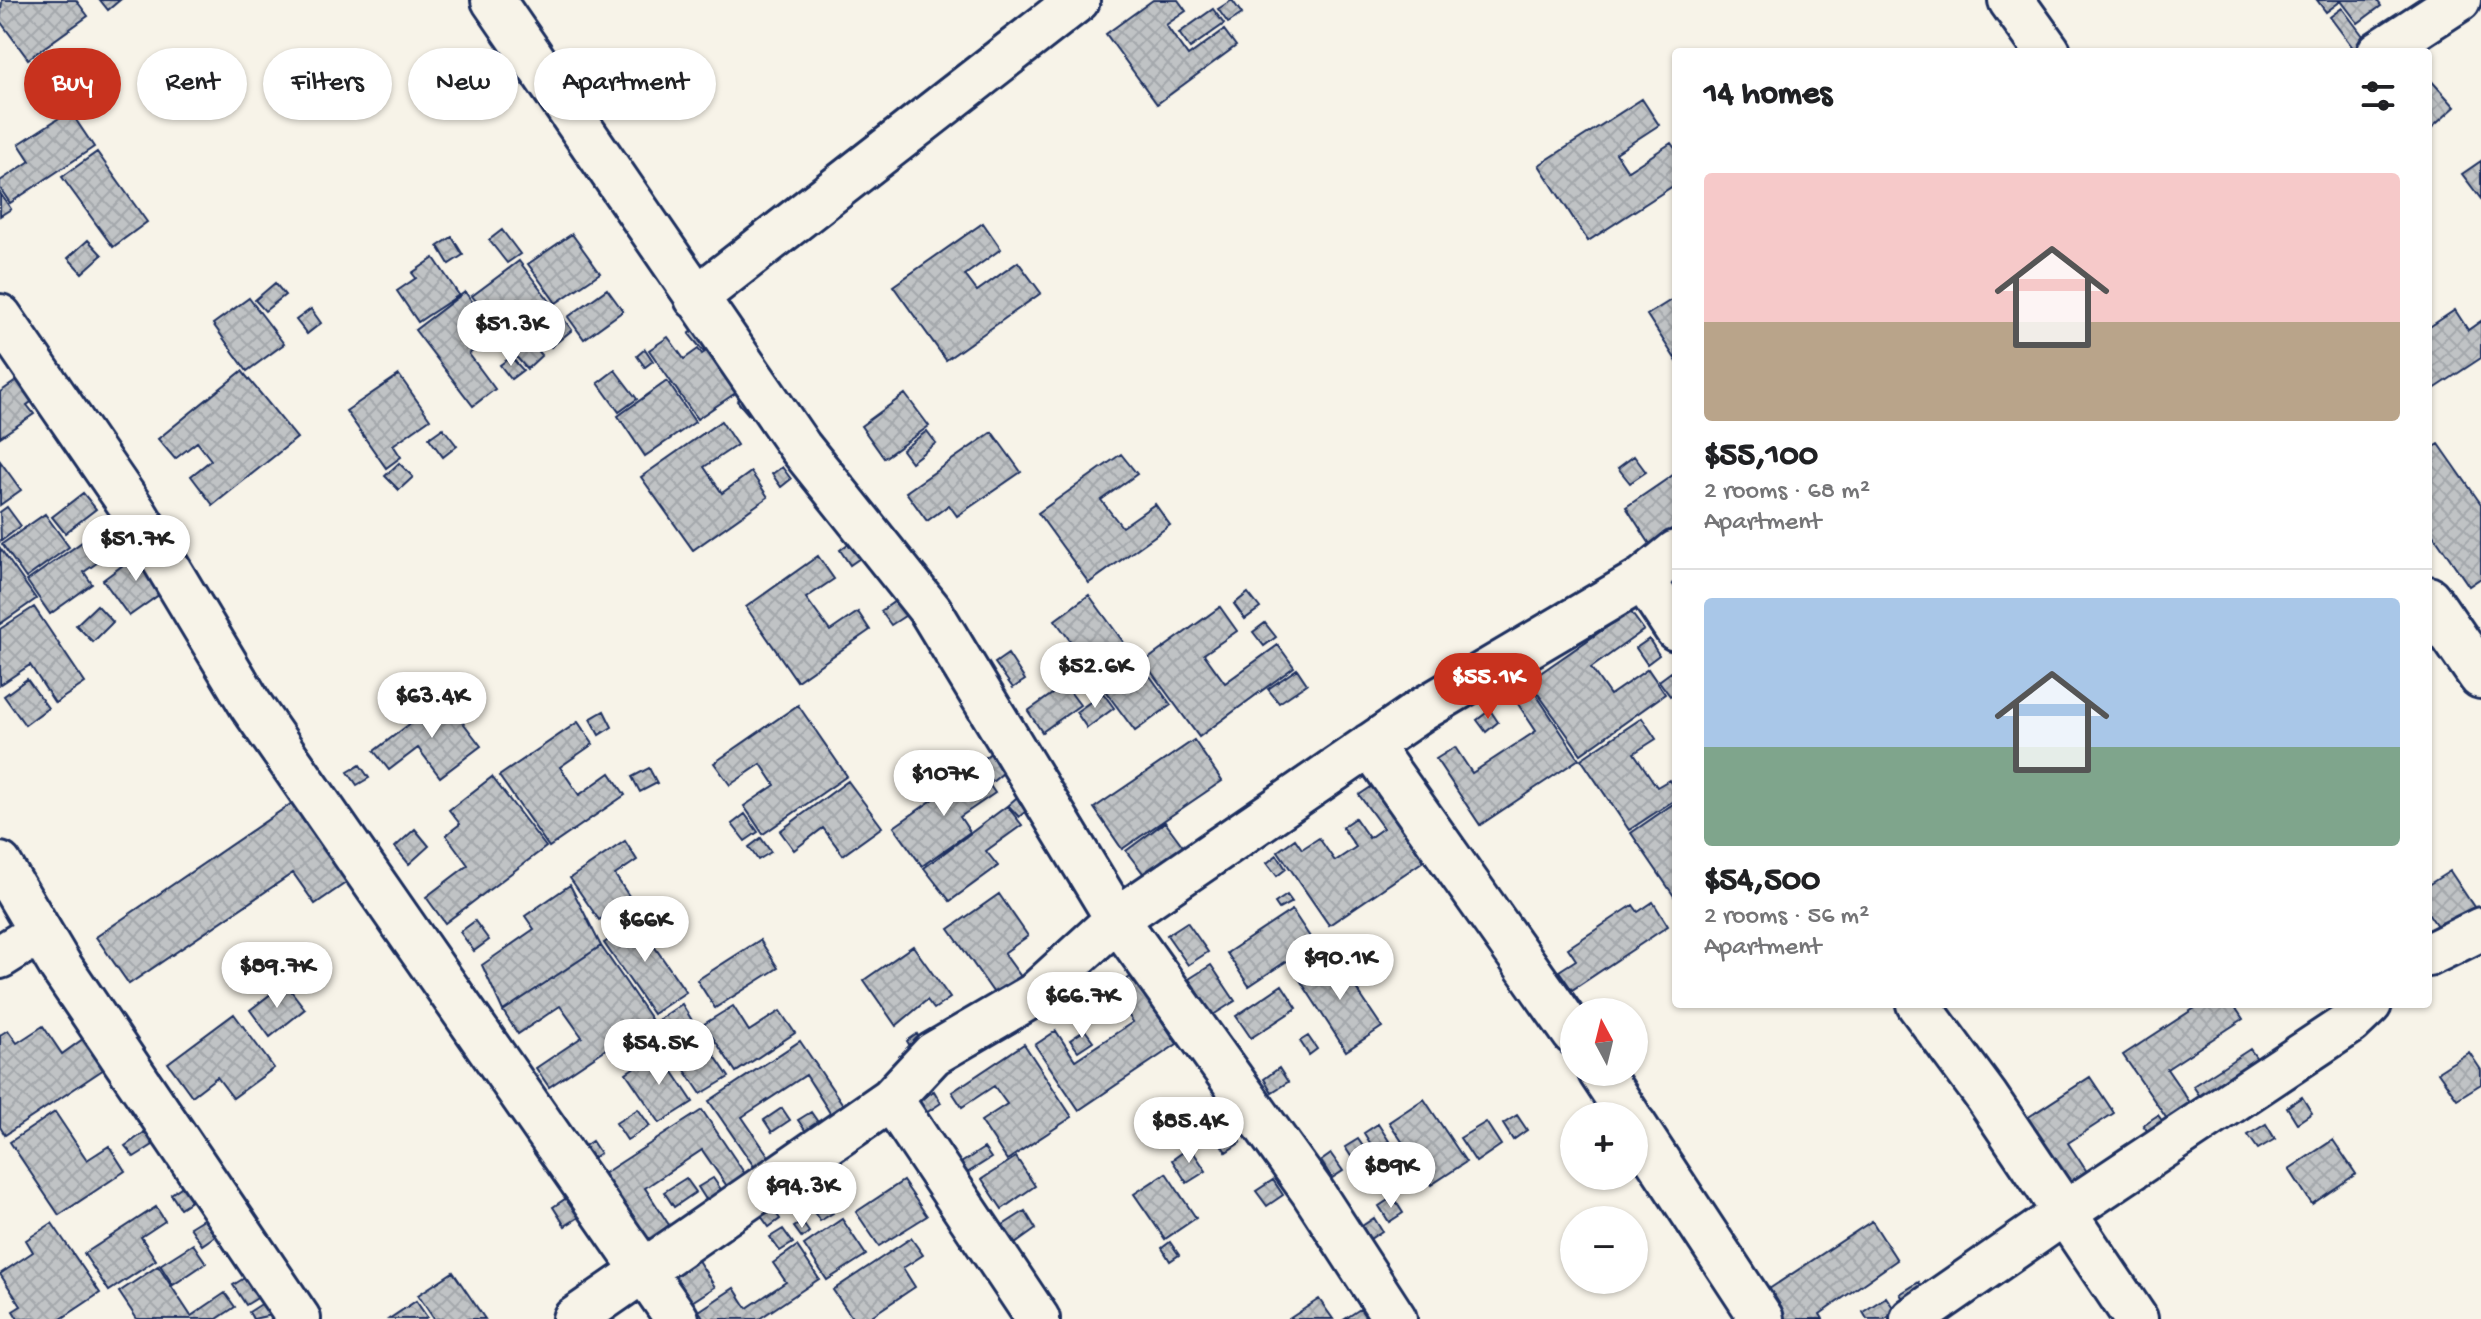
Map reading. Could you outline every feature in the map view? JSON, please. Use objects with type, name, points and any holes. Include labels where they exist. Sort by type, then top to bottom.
[{"type":"street","points":[[493,0],[800,447],[930,610],[1117,919],[1312,1191],[1395,1319]]},
{"type":"street","points":[[696,298],[1078,0]]},
{"type":"street","points":[[2011,0],[2045,48]]},
{"type":"street","points":[[2385,48],[2459,0]]},
{"type":"street","points":[[0,316],[136,514],[250,704],[677,1319]]},
{"type":"street","points":[[574,1319],[891,1099],[933,1054],[1034,995],[1117,919],[1423,709],[1643,579],[1672,555]]},
{"type":"street","points":[[1643,579],[1672,623]]},
{"type":"street","points":[[2432,605],[2481,676]]},
{"type":"street","points":[[1370,745],[1560,1014]]},
{"type":"street","points":[[0,864],[40,932],[299,1319]]},
{"type":"street","points":[[2432,953],[2481,929]]},
{"type":"street","points":[[0,957],[40,932]]},
{"type":"street","points":[[1921,1008],[1986,1096],[2136,1319]]},
{"type":"street","points":[[1912,1319],[2352,1010]]},
{"type":"street","points":[[891,1099],[1038,1319]]},
{"type":"street","points":[[1648,1145],[1762,1319]]},
{"type":"building","points":[[2,0],[76,0],[88,16],[43,48],[24,48],[24,54],[0,21]]},
{"type":"building","points":[[100,0],[120,0],[108,10]]},
{"type":"building","points":[[1153,0],[1178,0],[1186,11],[1166,25],[1188,56],[1224,30],[1236,46],[1157,104],[1106,34]]},
{"type":"building","points":[[1232,0],[1242,14],[1228,23],[1218,9]]},
{"type":"building","points":[[2317,0],[2377,0],[2381,6],[2358,23],[2341,1],[2326,12]]},
{"type":"building","points":[[2342,8],[2366,40],[2353,48],[2330,17]]},
{"type":"building","points":[[1213,9],[1224,24],[1190,48],[1179,33]]},
{"type":"building","points":[[2432,81],[2455,107],[2432,127]]},
{"type":"building","points":[[1642,99],[1659,125],[1616,153],[1628,171],[1671,143],[1672,187],[1588,241],[1539,165]]},
{"type":"building","points":[[56,120],[76,120],[94,147],[10,203],[0,188],[0,181],[30,161],[19,144]]},
{"type":"building","points":[[97,152],[147,222],[113,247],[62,177]]},
{"type":"building","points":[[2481,161],[2481,199],[2462,174]]},
{"type":"building","points":[[0,193],[11,209],[0,216]]},
{"type":"building","points":[[983,223],[1001,249],[965,275],[977,291],[1018,262],[1041,293],[946,360],[893,286]]},
{"type":"building","points":[[502,230],[520,254],[507,263],[489,240]]},
{"type":"building","points":[[572,234],[600,273],[556,303],[528,264]]},
{"type":"building","points":[[452,237],[463,255],[449,264],[438,246]]},
{"type":"building","points":[[88,240],[102,255],[82,273],[68,258]]},
{"type":"building","points":[[434,258],[459,295],[418,322],[397,291],[416,278],[412,273]]},
{"type":"building","points":[[519,261],[572,330],[551,347],[524,312],[499,331],[472,296]]},
{"type":"building","points":[[275,283],[285,295],[265,311],[255,300]]},
{"type":"building","points":[[607,289],[623,311],[584,339],[568,317]]},
{"type":"building","points":[[465,292],[496,333],[469,354],[495,389],[473,406],[415,330]]},
{"type":"building","points":[[249,298],[284,344],[247,371],[213,324]]},
{"type":"building","points":[[1672,299],[1672,354],[1647,315]]},
{"type":"building","points":[[311,309],[321,323],[307,334],[296,320]]},
{"type":"building","points":[[2455,310],[2468,330],[2481,321],[2481,358],[2432,390],[2432,325]]},
{"type":"building","points":[[513,323],[523,337],[510,347],[500,333]]},
{"type":"building","points":[[703,323],[717,340],[703,351],[689,334]]},
{"type":"building","points":[[668,337],[684,359],[698,349],[702,354],[714,346],[743,388],[697,419],[649,350]]},
{"type":"building","points":[[528,339],[542,355],[527,369],[512,352]]},
{"type":"building","points":[[645,349],[653,361],[645,367],[637,356]]},
{"type":"building","points":[[511,357],[523,370],[511,379],[500,365]]},
{"type":"building","points":[[615,370],[637,399],[619,412],[598,383]]},
{"type":"building","points":[[242,371],[297,438],[213,505],[191,476],[211,460],[197,442],[175,459],[158,439]]},
{"type":"building","points":[[25,375],[40,396],[27,405],[34,414],[0,437],[0,392]]},
{"type":"building","points":[[399,375],[430,419],[393,445],[401,457],[386,468],[346,411]]},
{"type":"building","points":[[667,381],[695,422],[645,456],[618,416]]},
{"type":"building","points":[[751,389],[762,402],[748,414],[737,401]]},
{"type":"building","points":[[905,394],[929,426],[884,458],[861,426]]},
{"type":"building","points":[[721,421],[737,445],[704,467],[722,493],[751,472],[768,497],[693,550],[641,477]]},
{"type":"building","points":[[443,428],[457,446],[443,457],[429,438]]},
{"type":"building","points":[[927,431],[936,443],[911,462],[902,450]]},
{"type":"building","points":[[992,432],[1021,472],[957,516],[949,505],[927,521],[906,492]]},
{"type":"building","points":[[2439,444],[2481,504],[2481,578],[2469,586],[2432,533],[2432,448]]},
{"type":"building","points":[[1121,454],[1137,474],[1101,500],[1122,527],[1155,504],[1170,525],[1089,583],[1038,513]]},
{"type":"building","points":[[1634,456],[1646,472],[1630,483],[1618,468]]},
{"type":"building","points":[[0,461],[21,490],[0,505]]},
{"type":"building","points":[[399,463],[413,477],[399,490],[385,476]]},
{"type":"building","points":[[782,467],[791,479],[781,487],[772,474]]},
{"type":"building","points":[[1672,476],[1672,529],[1650,544],[1626,507]]},
{"type":"building","points":[[83,493],[96,509],[65,533],[52,517]]},
{"type":"building","points":[[7,507],[21,526],[1,541],[0,512]]},
{"type":"building","points":[[128,511],[139,525],[122,538],[111,525]]},
{"type":"building","points":[[45,514],[69,547],[26,578],[2,544]]},
{"type":"building","points":[[99,530],[114,551],[84,572],[92,584],[50,614],[27,581]]},
{"type":"building","points":[[852,541],[863,556],[850,565],[840,550]]},
{"type":"building","points":[[0,548],[36,599],[0,624]]},
{"type":"building","points":[[143,550],[170,587],[129,616],[103,580]]},
{"type":"building","points":[[818,556],[834,579],[806,598],[830,631],[858,612],[870,630],[797,681],[746,607]]},
{"type":"building","points":[[1248,593],[1260,608],[1245,619],[1234,604]]},
{"type":"building","points":[[1089,595],[1138,662],[1104,687],[1055,620]]},
{"type":"building","points":[[898,599],[908,614],[891,625],[881,611]]},
{"type":"building","points":[[97,605],[113,622],[93,642],[76,625]]},
{"type":"building","points":[[34,607],[85,683],[55,703],[30,665],[0,685],[0,629]]},
{"type":"building","points":[[1220,607],[1237,631],[1204,654],[1225,683],[1278,645],[1294,667],[1199,737],[1144,662]]},
{"type":"building","points":[[1630,611],[1644,630],[1591,668],[1610,695],[1648,669],[1665,694],[1581,754],[1529,681]]},
{"type":"building","points":[[1265,623],[1276,637],[1264,646],[1253,632]]},
{"type":"building","points":[[1649,639],[1659,655],[1647,664],[1636,648]]},
{"type":"building","points":[[1008,654],[1025,680],[1013,688],[995,663]]},
{"type":"building","points":[[1142,665],[1171,705],[1135,731],[1106,692]]},
{"type":"building","points":[[1297,669],[1307,684],[1279,703],[1268,689]]},
{"type":"building","points":[[1671,672],[1672,695],[1670,696],[1659,681]]},
{"type":"building","points":[[27,679],[48,708],[25,725],[4,696]]},
{"type":"building","points":[[1529,684],[1579,759],[1480,825],[1436,759],[1455,747],[1472,773],[1536,731],[1512,695]]},
{"type":"building","points":[[1065,685],[1080,705],[1042,732],[1028,711]]},
{"type":"building","points":[[1103,693],[1114,708],[1087,728],[1076,712]]},
{"type":"building","points":[[444,698],[481,746],[440,777],[418,748],[389,770],[374,751]]},
{"type":"building","points":[[798,705],[847,776],[763,834],[744,806],[775,785],[761,764],[730,785],[714,763]]},
{"type":"building","points":[[1490,710],[1498,722],[1486,732],[1477,720]]},
{"type":"building","points":[[604,711],[612,727],[599,735],[590,719]]},
{"type":"building","points":[[1642,718],[1656,739],[1634,753],[1657,787],[1669,780],[1672,802],[1629,830],[1581,759]]},
{"type":"building","points":[[578,722],[593,744],[560,767],[579,795],[610,773],[625,795],[549,847],[499,776]]},
{"type":"building","points":[[1194,740],[1222,781],[1122,849],[1094,808]]},
{"type":"building","points":[[993,751],[1008,769],[992,782],[977,764]]},
{"type":"building","points":[[360,765],[369,778],[357,785],[348,772]]},
{"type":"building","points":[[649,768],[657,783],[640,792],[632,777]]},
{"type":"building","points":[[978,768],[995,793],[960,817],[970,832],[922,866],[894,827]]},
{"type":"building","points":[[492,777],[546,847],[445,923],[426,897],[468,865],[446,835],[460,824],[449,810]]},
{"type":"building","points":[[848,781],[882,827],[843,855],[823,828],[794,850],[780,831]]},
{"type":"building","points":[[1377,783],[1428,858],[1329,925],[1278,851],[1295,839],[1302,849],[1319,838],[1335,861],[1356,847],[1342,827],[1355,818],[1369,838],[1383,828],[1359,795]]},
{"type":"building","points":[[1022,793],[1033,805],[1019,817],[1008,805]]},
{"type":"building","points":[[298,799],[353,878],[315,904],[293,873],[129,984],[96,937]]},
{"type":"building","points":[[1672,805],[1672,893],[1631,833]]},
{"type":"building","points":[[1007,806],[1022,825],[986,851],[998,866],[950,901],[924,868]]},
{"type":"building","points":[[745,814],[758,832],[745,841],[732,824]]},
{"type":"building","points":[[1165,822],[1191,857],[1153,886],[1126,851]]},
{"type":"building","points":[[415,829],[429,846],[409,864],[395,847]]},
{"type":"building","points":[[761,838],[771,852],[758,860],[749,847]]},
{"type":"building","points":[[625,841],[637,860],[615,875],[631,899],[599,920],[570,878]]},
{"type":"building","points":[[1277,855],[1286,869],[1277,876],[1267,863]]},
{"type":"building","points":[[2450,871],[2476,910],[2442,933],[2432,919],[2432,882]]},
{"type":"building","points":[[570,885],[601,946],[503,1011],[482,965],[534,929],[525,916]]},
{"type":"building","points":[[999,894],[1028,936],[1004,953],[1029,988],[1003,1006],[949,929]]},
{"type":"building","points":[[1287,895],[1292,902],[1279,909],[1275,903]]},
{"type":"building","points":[[1653,902],[1668,926],[1572,990],[1559,971],[1576,960],[1568,948],[1633,905],[1638,912]]},
{"type":"building","points":[[1292,910],[1314,943],[1249,986],[1227,953]]},
{"type":"building","points":[[650,912],[660,927],[647,936],[686,992],[653,1014],[604,943]]},
{"type":"building","points":[[475,921],[489,940],[474,951],[460,932]]},
{"type":"building","points":[[1187,922],[1208,952],[1188,965],[1167,935]]},
{"type":"building","points":[[760,940],[778,968],[715,1008],[697,980]]},
{"type":"building","points":[[601,946],[651,1019],[549,1087],[536,1068],[582,1037],[560,1006],[518,1034],[503,1011]]},
{"type":"building","points":[[913,946],[950,998],[934,1009],[927,1000],[896,1026],[864,980]]},
{"type":"building","points":[[1333,954],[1382,1027],[1346,1051],[1298,977]]},
{"type":"building","points":[[1211,965],[1235,1001],[1213,1015],[1189,979]]},
{"type":"building","points":[[1132,976],[1177,1044],[1079,1110],[1035,1045],[1056,1031],[1075,1060],[1133,1022],[1111,989]]},
{"type":"building","points":[[285,983],[305,1009],[270,1037],[250,1010]]},
{"type":"building","points":[[1282,985],[1297,1008],[1251,1038],[1236,1016]]},
{"type":"building","points":[[1098,994],[1110,1013],[1096,1021],[1084,1003]]},
{"type":"building","points":[[682,1004],[696,1027],[669,1044],[655,1022]]},
{"type":"building","points":[[733,1006],[749,1031],[780,1011],[795,1033],[736,1072],[704,1024]]},
{"type":"building","points":[[2195,1008],[2236,1008],[2243,1019],[2167,1069],[2193,1107],[2169,1122],[2123,1055]]},
{"type":"building","points":[[234,1014],[274,1068],[233,1098],[217,1077],[192,1096],[168,1063]]},
{"type":"building","points":[[43,1026],[62,1054],[87,1036],[107,1067],[5,1135],[0,1127],[0,1035],[8,1030],[17,1043]]},
{"type":"building","points":[[1085,1030],[1093,1041],[1078,1051],[1070,1040]]},
{"type":"building","points":[[700,1034],[729,1077],[701,1094],[672,1051]]},
{"type":"building","points":[[917,1034],[923,1044],[913,1051],[907,1041]]},
{"type":"building","points":[[1308,1036],[1317,1049],[1309,1055],[1300,1041]]},
{"type":"building","points":[[800,1041],[850,1115],[837,1124],[806,1075],[742,1117],[770,1158],[755,1168],[709,1101]]},
{"type":"building","points":[[1024,1044],[1072,1117],[1007,1160],[981,1121],[1007,1104],[994,1086],[962,1107],[952,1092]]},
{"type":"building","points":[[2250,1049],[2263,1067],[2206,1105],[2193,1086]]},
{"type":"building","points":[[659,1051],[693,1102],[660,1123],[626,1073]]},
{"type":"building","points":[[2469,1052],[2481,1070],[2481,1084],[2457,1099],[2438,1072]]},
{"type":"building","points":[[1279,1068],[1288,1082],[1272,1092],[1264,1079]]},
{"type":"building","points":[[2090,1077],[2114,1113],[2068,1143],[2095,1184],[2072,1198],[2021,1122]]},
{"type":"building","points":[[934,1091],[941,1103],[923,1115],[916,1103]]},
{"type":"building","points":[[2302,1097],[2312,1113],[2297,1123],[2287,1107]]},
{"type":"building","points":[[1424,1099],[1466,1162],[1431,1185],[1389,1122]]},
{"type":"building","points":[[782,1108],[790,1120],[772,1132],[764,1120]]},
{"type":"building","points":[[638,1109],[650,1126],[627,1140],[616,1123]]},
{"type":"building","points":[[702,1110],[749,1180],[731,1192],[702,1150],[645,1188],[671,1228],[649,1243],[603,1174]]},
{"type":"building","points":[[55,1112],[87,1160],[109,1146],[125,1171],[59,1215],[10,1142]]},
{"type":"building","points":[[811,1112],[822,1128],[809,1136],[798,1120]]},
{"type":"building","points":[[1517,1115],[1527,1130],[1513,1140],[1503,1124]]},
{"type":"building","points":[[2158,1115],[2166,1126],[2151,1136],[2143,1125]]},
{"type":"building","points":[[1228,1122],[1241,1142],[1226,1152],[1213,1132]]},
{"type":"building","points":[[1486,1122],[1501,1145],[1476,1162],[1460,1138]]},
{"type":"building","points":[[1378,1124],[1389,1141],[1375,1151],[1364,1133]]},
{"type":"building","points":[[2266,1124],[2275,1139],[2258,1149],[2248,1135]]},
{"type":"building","points":[[145,1132],[153,1145],[134,1157],[125,1146]]},
{"type":"building","points":[[1358,1139],[1369,1155],[1356,1164],[1345,1147]]},
{"type":"building","points":[[2333,1140],[2356,1174],[2312,1204],[2289,1169]]},
{"type":"building","points":[[592,1141],[600,1153],[586,1163],[577,1151]]},
{"type":"building","points":[[1190,1147],[1206,1171],[1187,1183],[1172,1160]]},
{"type":"building","points":[[984,1148],[991,1158],[967,1173],[961,1163]]},
{"type":"building","points":[[1331,1154],[1343,1171],[1332,1178],[1321,1161]]},
{"type":"building","points":[[1016,1157],[1035,1186],[1002,1209],[982,1179]]},
{"type":"building","points":[[830,1172],[837,1183],[823,1193],[815,1181]]},
{"type":"building","points":[[1166,1173],[1196,1218],[1165,1239],[1134,1194]]},
{"type":"building","points":[[686,1178],[696,1192],[674,1207],[664,1192]]},
{"type":"building","points":[[713,1178],[722,1191],[707,1201],[698,1187]]},
{"type":"building","points":[[1273,1180],[1283,1195],[1267,1206],[1256,1191]]},
{"type":"building","points":[[903,1181],[927,1216],[879,1246],[856,1212]]},
{"type":"building","points":[[184,1185],[194,1199],[180,1208],[171,1194]]},
{"type":"building","points":[[571,1195],[584,1214],[565,1226],[553,1207]]},
{"type":"building","points":[[1393,1197],[1403,1213],[1389,1222],[1379,1206]]},
{"type":"building","points":[[824,1200],[833,1213],[820,1221],[811,1208]]},
{"type":"building","points":[[156,1207],[165,1221],[141,1237],[156,1260],[109,1291],[84,1254]]},
{"type":"building","points":[[773,1209],[780,1219],[769,1227],[761,1216]]},
{"type":"building","points":[[1025,1211],[1036,1229],[1015,1244],[1003,1225]]},
{"type":"building","points":[[1374,1218],[1382,1231],[1370,1239],[1362,1226]]},
{"type":"building","points":[[203,1219],[215,1236],[202,1245],[190,1227]]},
{"type":"building","points":[[842,1219],[866,1255],[827,1280],[804,1245]]},
{"type":"building","points":[[1872,1221],[1897,1260],[1820,1314],[1823,1319],[1781,1319],[1763,1293]]},
{"type":"building","points":[[802,1222],[809,1232],[802,1238],[794,1227]]},
{"type":"building","points":[[52,1223],[100,1293],[61,1319],[18,1319],[13,1311],[21,1306],[0,1274],[33,1252],[26,1240]]},
{"type":"building","points":[[783,1229],[793,1243],[780,1251],[770,1237]]},
{"type":"building","points":[[911,1238],[923,1255],[903,1268],[915,1287],[867,1319],[853,1319],[833,1290]]},
{"type":"building","points":[[1170,1242],[1179,1255],[1170,1261],[1162,1248]]},
{"type":"building","points":[[193,1244],[206,1263],[173,1285],[160,1265]]},
{"type":"building","points":[[797,1246],[819,1279],[759,1319],[704,1319],[699,1311],[734,1288],[747,1308],[786,1282],[773,1263]]},
{"type":"building","points":[[694,1254],[715,1287],[673,1314],[652,1282]]},
{"type":"building","points":[[158,1266],[191,1316],[225,1293],[235,1307],[217,1319],[137,1319],[119,1292]]},
{"type":"building","points":[[453,1272],[485,1319],[434,1319],[418,1295]]},
{"type":"building","points":[[246,1277],[259,1297],[246,1305],[233,1285]]},
{"type":"building","points":[[1919,1282],[1926,1293],[1908,1306],[1900,1294]]},
{"type":"building","points":[[1886,1297],[1896,1312],[1885,1319],[1867,1319],[1863,1312]]},
{"type":"building","points":[[1319,1299],[1333,1319],[1289,1319]]},
{"type":"building","points":[[416,1301],[427,1317],[389,1319]]},
{"type":"building","points":[[263,1303],[271,1315],[253,1319],[249,1312]]},
{"type":"building","points":[[1360,1309],[1367,1319],[1345,1319]]}]
